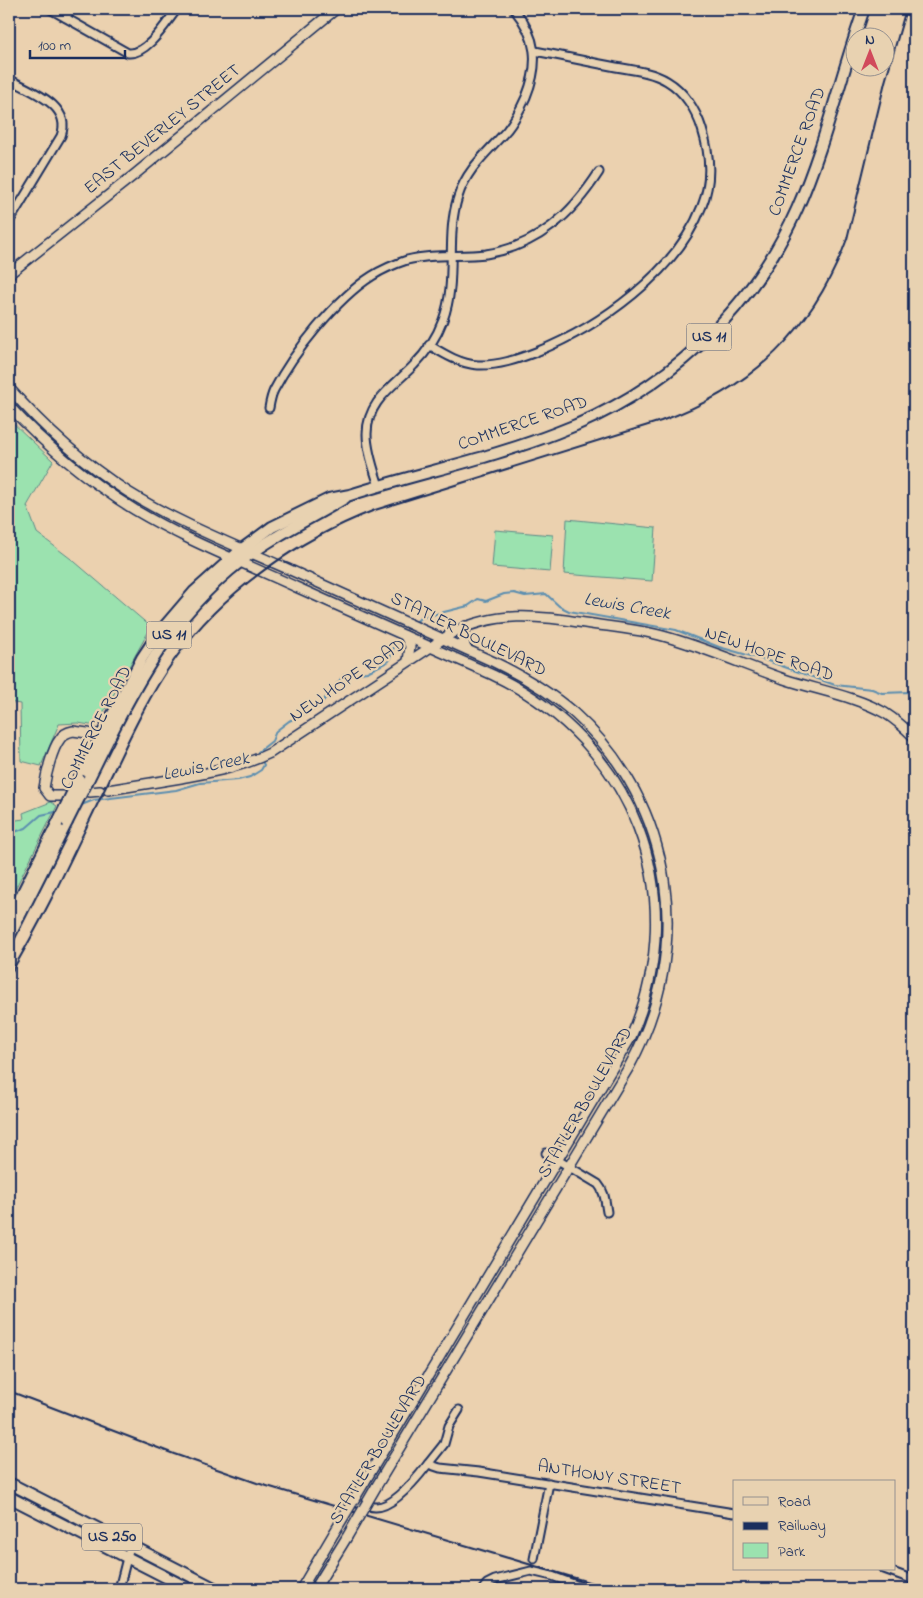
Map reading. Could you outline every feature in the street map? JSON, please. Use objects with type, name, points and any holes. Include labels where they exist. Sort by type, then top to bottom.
[{"type":"main road","name":"EAST BEVERLEY STREET","points":[[9,274],[123,184],[336,9]]},
{"type":"main road","name":"COMMERCE ROAD","points":[[9,938],[105,735],[166,638],[236,560],[247,551],[350,495],[556,434],[583,422],[638,393],[665,375],[702,344],[744,297],[775,252],[793,218],[815,163],[864,9]]},
{"type":"main road","name":"STATLER BOULEVARD","points":[[9,388],[58,438],[112,482],[160,510],[466,649],[532,682],[564,704],[594,734],[618,764],[637,796],[652,829],[663,871],[667,906],[667,938],[662,979],[655,1009],[633,1060],[315,1589]]},
{"type":"main road","name":"STATLER BOULEVARD","points":[[9,406],[60,456],[108,492],[161,524],[236,560],[517,687],[543,703],[573,729],[600,759],[620,790],[638,828],[648,859],[654,896],[656,930],[653,962],[644,1003],[637,1024],[624,1050],[558,1162],[301,1589]]},
{"type":"main road","name":"NEW HOPE ROAD","points":[[90,792],[219,771],[234,768],[261,758],[408,661],[426,645],[466,626],[500,617],[532,616],[656,634],[790,681],[865,704],[892,718],[914,737]]},
{"type":"main road","points":[[466,626],[463,637],[466,649]]},
{"type":"main road","points":[[405,636],[409,642],[408,661]]},
{"type":"main road","points":[[63,796],[50,796],[44,788],[54,750],[60,738],[67,732],[73,731],[105,735]]},
{"type":"main road","name":"COMMERCE ROAD","points":[[9,920],[62,823]]},
{"type":"main road","name":"US 250","points":[[9,1483],[216,1589]]},
{"type":"main road","name":"US 250","points":[[9,1497],[189,1589]]},
{"type":"street","points":[[50,9],[129,53],[145,48],[174,10]]},
{"type":"street","points":[[65,17],[72,9]]},
{"type":"street","points":[[379,486],[367,443],[370,415],[385,391],[413,366],[429,345],[443,320],[452,274],[452,223],[462,185],[476,163],[508,128],[520,108],[532,78],[535,67],[535,51],[527,27],[514,9]]},
{"type":"street","points":[[429,345],[469,364],[491,365],[530,354],[570,338],[619,306],[665,263],[690,232],[703,205],[709,175],[708,149],[695,111],[679,91],[668,82],[646,73],[535,51]]},
{"type":"street","points":[[9,79],[55,106],[60,112],[63,122],[61,135],[9,222]]},
{"type":"street","points":[[269,408],[273,391],[308,340],[335,308],[361,284],[383,269],[396,264],[423,257],[486,254],[505,250],[538,236],[576,204],[599,172]]},
{"type":"street","points":[[546,1153],[558,1162],[598,1184],[605,1197],[607,1212]]},
{"type":"street","points":[[345,1499],[378,1507],[395,1500],[413,1482],[444,1444],[449,1426],[459,1410]]},
{"type":"street","name":"ANTHONY STREET","points":[[428,1464],[440,1468],[479,1472],[733,1512]]},
{"type":"street","points":[[534,1559],[548,1483]]},
{"type":"street","points":[[119,1589],[130,1546]]},
{"type":"street","points":[[887,1570],[914,1580]]},
{"type":"street","points":[[484,1589],[486,1584],[495,1580],[531,1571],[552,1576],[588,1589]]},
{"type":"green space","points":[[9,419],[53,461],[27,506],[37,533],[75,562],[151,627],[96,726],[78,723],[59,724],[41,766],[21,761],[20,704],[9,702]]},
{"type":"green space","points":[[567,519],[656,528],[652,581],[564,574]]},
{"type":"green space","points":[[495,530],[553,535],[550,572],[492,567]]},
{"type":"green space","points":[[51,802],[57,806],[9,901],[9,821],[24,819],[23,813]]},
{"type":"waterway","name":"Lewis Creek","points":[[415,623],[420,618],[468,606],[478,599],[486,601],[504,594],[514,593],[525,596],[546,594],[559,606],[569,611],[676,630],[719,647],[765,660],[835,685],[872,689],[882,693],[914,693]]},
{"type":"waterway","name":"Lewis Creek","points":[[259,754],[258,752],[272,741],[276,731],[289,721],[319,706],[344,675],[367,672],[389,661],[394,647],[402,638]]},
{"type":"waterway","name":"Lewis Creek","points":[[79,806],[94,800],[176,790],[200,783],[238,780],[250,777],[261,770],[264,765],[262,761]]},
{"type":"waterway","name":"Lewis Creek","points":[[9,834],[26,828],[41,815],[60,811]]},
{"type":"railway","points":[[9,976],[51,899],[158,685],[175,659],[195,634],[240,589],[264,570],[318,536],[375,510],[661,421],[694,408],[724,392],[751,373],[775,352],[797,328],[816,301],[833,272],[847,239],[885,82],[906,9]]},
{"type":"railway","points":[[9,1391],[174,1454],[257,1483],[612,1589]]}]
